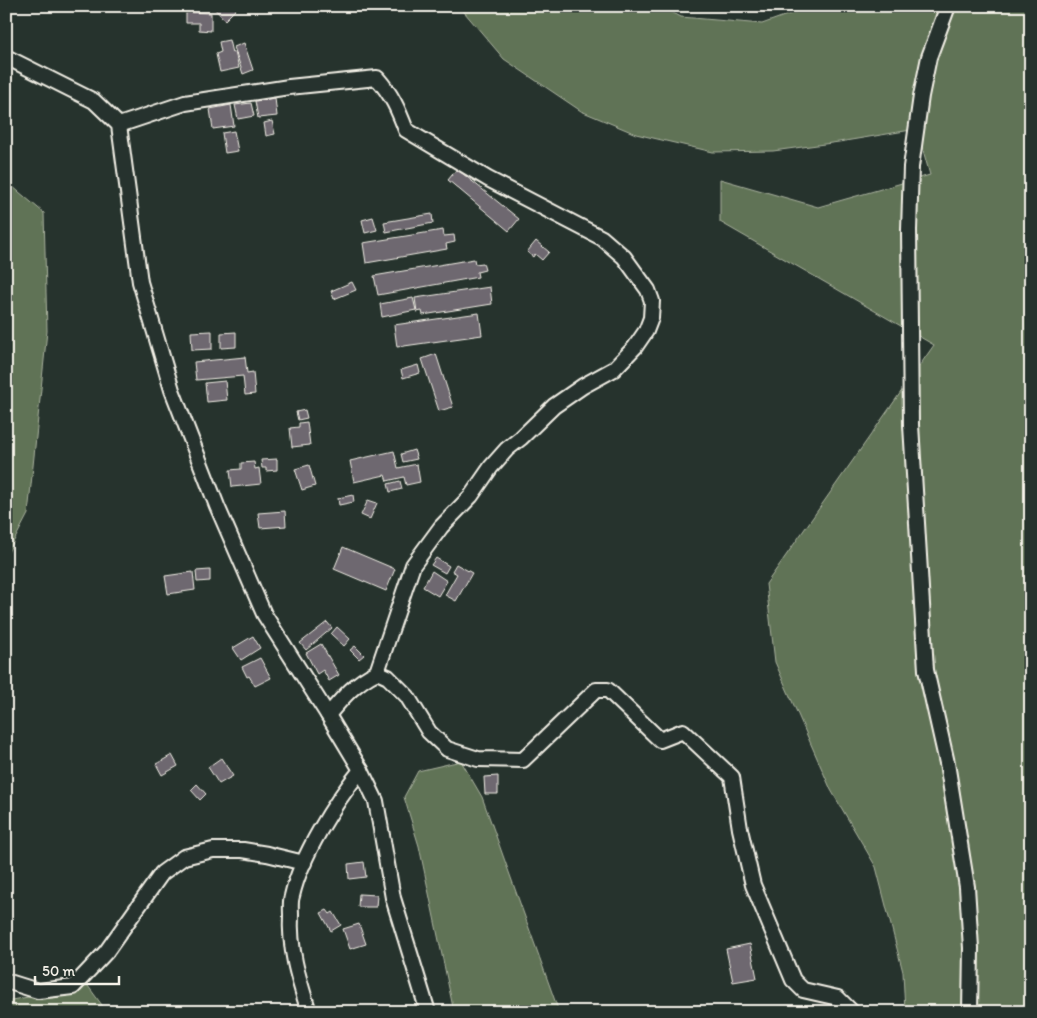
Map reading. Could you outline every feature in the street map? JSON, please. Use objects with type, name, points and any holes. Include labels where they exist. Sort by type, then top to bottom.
[{"type":"street","points":[[948,6],[927,67],[919,105],[911,167],[909,230],[911,426],[926,670],[947,763],[967,886],[971,948],[970,1012]]},
{"type":"street","points":[[6,57],[94,101],[119,124],[140,282],[172,390],[217,506],[264,614],[361,770],[376,802],[393,898],[428,1012]]},
{"type":"street","points":[[119,124],[185,103],[290,87],[377,78],[389,92],[406,130],[488,179],[602,238],[624,257],[648,290],[652,301],[651,318],[646,331],[635,347],[614,369],[583,386],[554,406],[521,438],[507,448],[471,496],[441,527],[413,565],[377,672],[362,679],[347,692],[328,715]]},
{"type":"street","points":[[377,672],[388,678],[407,696],[429,732],[447,749],[478,759],[523,760],[596,690],[608,690],[660,740],[683,731],[732,777],[740,829],[753,885],[793,980],[803,990],[838,998],[852,1012]]},
{"type":"street","points":[[309,1012],[296,969],[290,928],[291,897],[304,863],[341,795],[361,770]]},
{"type":"street","points":[[6,981],[38,991],[73,987],[106,952],[162,873],[184,857],[213,850],[243,850],[304,863]]},
{"type":"green space","points":[[459,6],[660,6],[681,17],[762,24],[812,6],[1031,6],[1031,1012],[905,1012],[903,972],[876,867],[831,790],[775,662],[766,584],[934,345],[720,222],[720,179],[818,207],[930,175],[917,129],[773,151],[713,152],[636,134],[581,111],[504,59]]},
{"type":"green space","points":[[6,181],[44,213],[47,331],[28,514],[6,556]]},
{"type":"green space","points":[[461,761],[482,797],[559,1012],[454,1012],[419,846],[404,797],[418,771]]},
{"type":"green space","points":[[80,975],[107,1012],[6,1012],[6,1001],[28,997]]},
{"type":"building","points":[[212,6],[234,6],[236,9],[225,20]]},
{"type":"building","points":[[186,12],[211,13],[211,31],[199,30],[199,23],[186,23]]},
{"type":"building","points":[[229,40],[232,53],[235,52],[239,68],[220,72],[216,54],[221,52],[219,42]]},
{"type":"building","points":[[244,43],[253,70],[243,74],[234,47]]},
{"type":"building","points":[[275,98],[277,116],[258,118],[255,101]]},
{"type":"building","points":[[251,103],[254,116],[238,119],[235,105]]},
{"type":"building","points":[[231,105],[234,126],[213,129],[210,109]]},
{"type":"building","points":[[272,121],[275,134],[266,136],[264,123]]},
{"type":"building","points":[[234,131],[238,151],[225,153],[222,133]]},
{"type":"building","points":[[457,169],[519,219],[509,231],[448,180]]},
{"type":"building","points":[[432,214],[433,223],[386,232],[384,222]]},
{"type":"building","points":[[373,217],[377,230],[365,233],[362,220]]},
{"type":"building","points":[[443,230],[444,236],[454,235],[455,242],[446,244],[447,249],[366,263],[363,243]]},
{"type":"building","points":[[536,241],[549,252],[542,260],[535,254],[533,257],[527,252]]},
{"type":"building","points":[[474,259],[475,264],[483,263],[485,270],[477,272],[478,277],[378,295],[374,276]]},
{"type":"building","points":[[352,282],[356,290],[334,299],[331,291]]},
{"type":"building","points":[[490,287],[492,304],[423,315],[422,311],[417,312],[415,298]]},
{"type":"building","points":[[413,298],[416,310],[382,317],[380,304]]},
{"type":"building","points":[[479,313],[482,335],[397,347],[394,325]]},
{"type":"building","points":[[212,331],[212,349],[192,350],[191,332]]},
{"type":"building","points":[[236,332],[236,347],[221,348],[221,333]]},
{"type":"building","points":[[436,354],[453,407],[439,411],[422,359]]},
{"type":"building","points":[[245,357],[247,373],[253,372],[255,394],[245,395],[243,376],[196,380],[194,362]]},
{"type":"building","points":[[418,365],[420,373],[403,378],[401,370]]},
{"type":"building","points":[[225,381],[227,400],[207,402],[205,383]]},
{"type":"building","points":[[305,410],[307,418],[298,420],[296,412]]},
{"type":"building","points":[[307,422],[310,445],[292,447],[290,428],[299,427],[299,423]]},
{"type":"building","points":[[414,450],[417,459],[403,462],[401,454]]},
{"type":"building","points":[[394,451],[398,468],[417,464],[420,482],[406,485],[404,477],[387,481],[385,475],[354,482],[350,461]]},
{"type":"building","points":[[277,459],[277,470],[266,471],[266,468],[262,468],[261,460]]},
{"type":"building","points":[[254,462],[255,469],[259,468],[261,484],[232,487],[230,470],[241,469],[241,463]]},
{"type":"building","points":[[309,465],[315,486],[302,490],[295,469]]},
{"type":"building","points":[[400,481],[402,489],[390,492],[388,484]]},
{"type":"building","points":[[353,495],[354,502],[339,505],[338,498]]},
{"type":"building","points":[[368,500],[377,503],[370,519],[361,515]]},
{"type":"building","points":[[285,511],[286,526],[260,528],[258,513]]},
{"type":"building","points":[[343,547],[395,569],[386,591],[334,569]]},
{"type":"building","points":[[436,558],[449,566],[445,573],[431,565]]},
{"type":"building","points":[[456,564],[472,573],[456,601],[445,595],[457,574],[452,571]]},
{"type":"building","points":[[210,570],[210,581],[197,582],[196,571]]},
{"type":"building","points":[[432,571],[447,581],[438,596],[423,587]]},
{"type":"building","points":[[193,572],[195,590],[168,594],[165,576]]},
{"type":"building","points":[[327,622],[332,628],[306,650],[300,643]]},
{"type":"building","points":[[337,627],[350,639],[344,646],[331,634]]},
{"type":"building","points":[[253,636],[260,648],[241,660],[233,648]]},
{"type":"building","points":[[321,644],[339,675],[329,681],[323,670],[317,674],[306,653]]},
{"type":"building","points":[[355,646],[364,655],[359,659],[350,650]]},
{"type":"building","points":[[260,658],[271,678],[255,686],[249,676],[247,677],[242,667]]},
{"type":"building","points":[[172,755],[178,766],[162,775],[156,764]]},
{"type":"building","points":[[221,758],[233,776],[219,784],[208,767]]},
{"type":"building","points":[[498,776],[498,794],[485,794],[484,777]]},
{"type":"building","points":[[197,784],[206,794],[200,800],[191,790]]},
{"type":"building","points":[[364,862],[366,877],[349,879],[348,864]]},
{"type":"building","points":[[359,894],[377,895],[376,907],[358,907]]},
{"type":"building","points":[[327,910],[330,914],[333,912],[341,925],[331,931],[321,913]]},
{"type":"building","points":[[359,924],[366,944],[350,949],[343,929]]},
{"type":"building","points":[[750,944],[757,978],[733,982],[726,949]]}]
